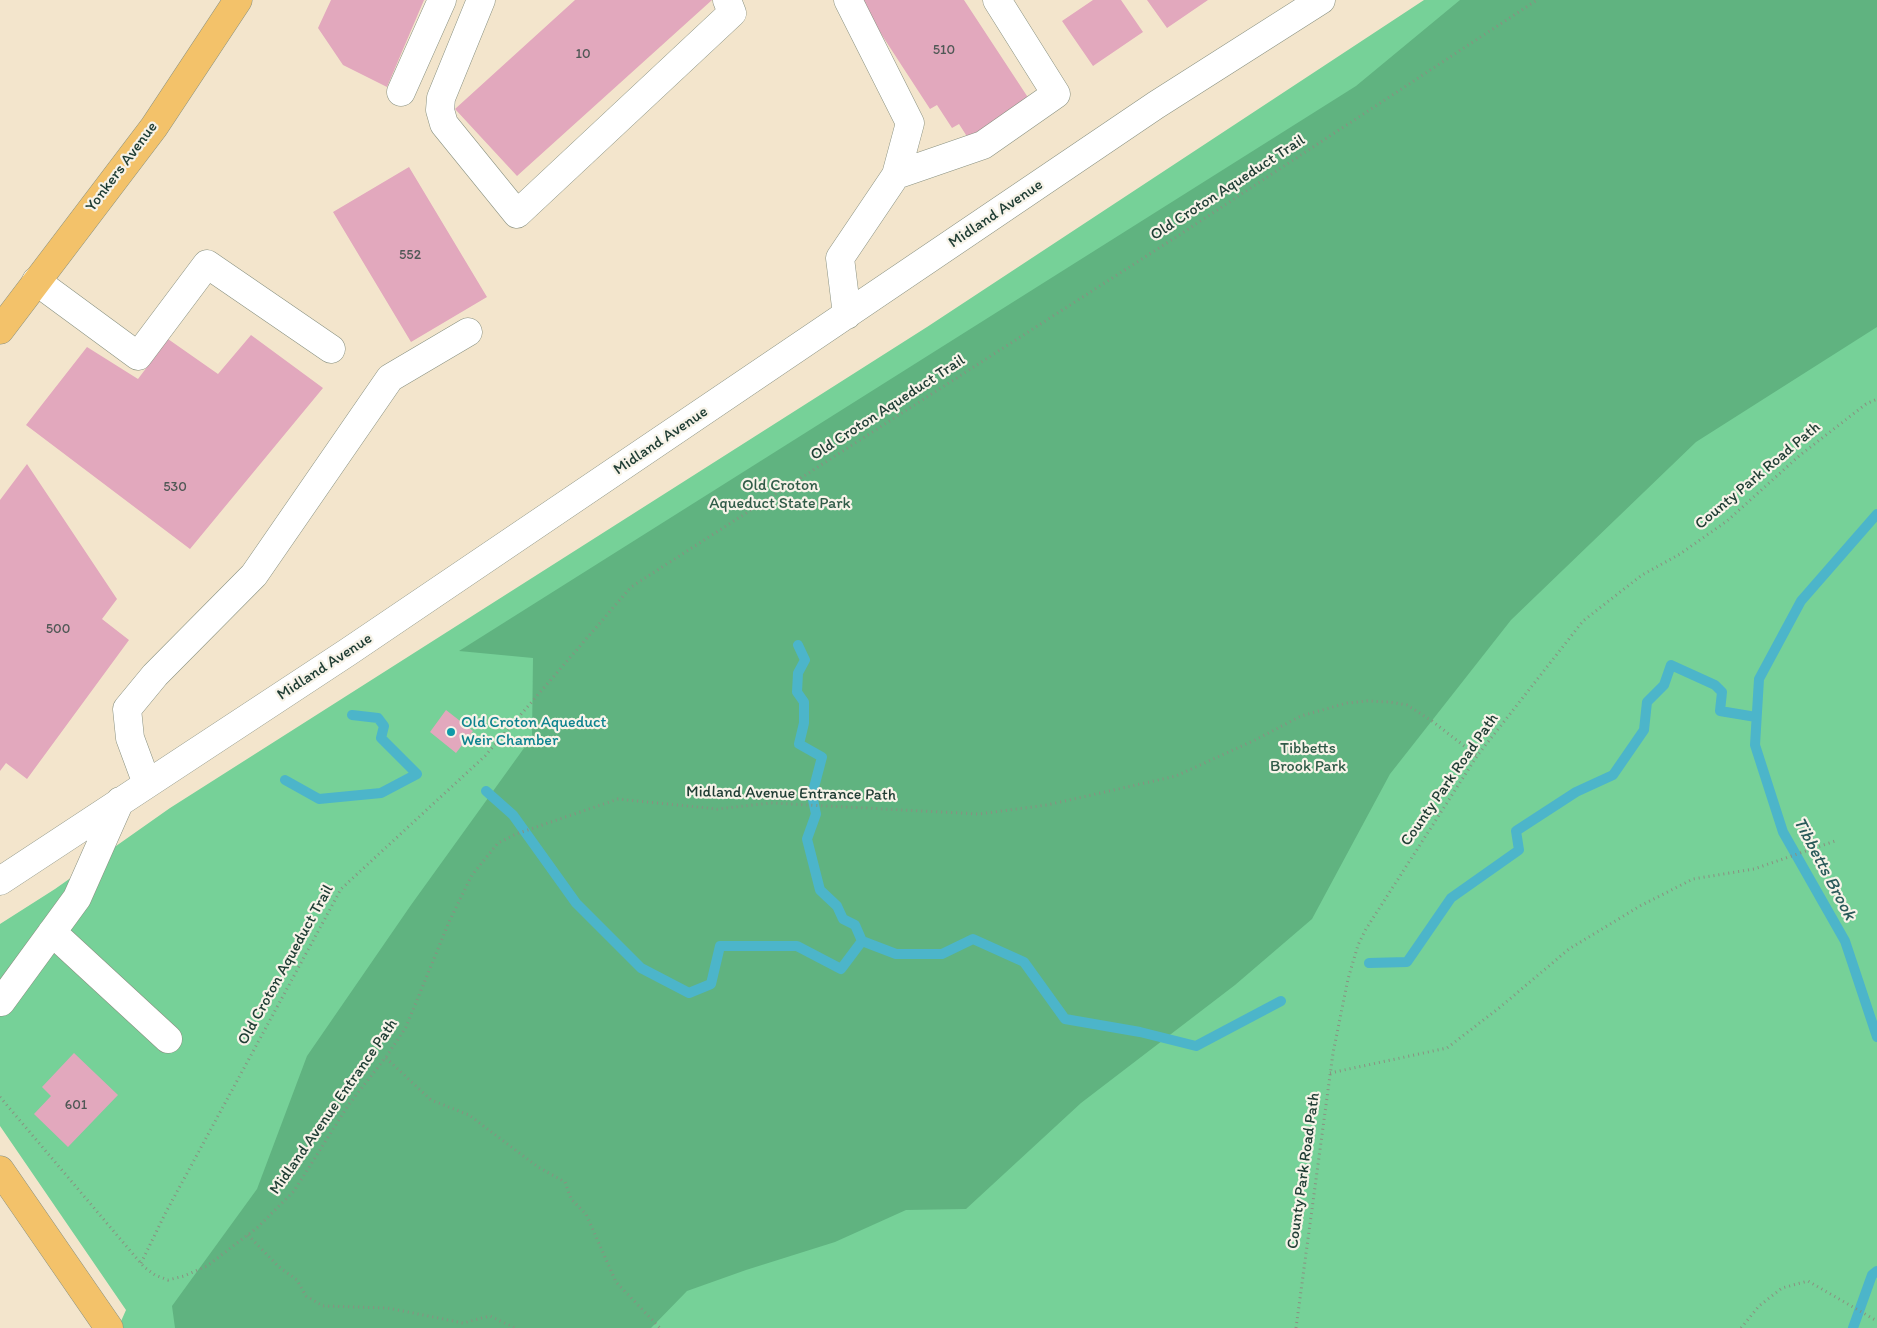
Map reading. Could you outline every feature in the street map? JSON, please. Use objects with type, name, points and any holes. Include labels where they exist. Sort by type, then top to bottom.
[{"type":"main road","name":"Yonkers Avenue","points":[[0,330],[154,127],[238,0]]},
{"type":"main road","points":[[0,1170],[108,1328]]},
{"type":"street","points":[[402,92],[442,0]]},
{"type":"street","points":[[481,0],[441,98],[440,110],[444,124],[517,214],[732,13],[727,0]]},
{"type":"street","points":[[847,314],[840,258],[896,175],[910,123],[848,0]]},
{"type":"street","points":[[896,175],[983,144],[1056,94],[997,0]]},
{"type":"street","name":"Midland Avenue","points":[[0,881],[348,652],[1156,105],[1321,0]]},
{"type":"street","points":[[36,281],[138,356],[207,264],[331,349]]},
{"type":"street","points":[[147,784],[130,738],[126,708],[254,575],[390,378],[468,332]]},
{"type":"street","points":[[1,1002],[77,898],[120,801]]},
{"type":"street","points":[[52,932],[168,1039]]},
{"type":"path","name":"Old Croton Aqueduct Trail","points":[[141,1263],[166,1212],[341,889],[485,756],[632,587],[1173,239],[1537,0]]},
{"type":"path","name":"County Park Road Path","points":[[1296,1328],[1330,1072],[1348,979],[1358,945],[1366,929],[1477,756],[1583,621],[1642,575],[1680,554],[1727,521],[1799,456],[1866,404],[1877,399]]},
{"type":"path","name":"Midland Avenue Entrance Path","points":[[0,1097],[141,1263],[155,1275],[168,1280],[184,1276],[206,1266],[248,1235],[294,1191],[349,1104],[386,1058],[406,1027],[449,922],[472,875],[498,843],[516,834],[618,800],[717,809],[771,803],[979,814],[1047,805],[1176,776],[1302,716],[1347,703],[1367,701],[1407,705],[1432,721],[1477,756]]},
{"type":"path","points":[[1330,1072],[1447,1048],[1499,1008],[1569,949],[1640,906],[1693,879],[1754,869],[1834,841]]},
{"type":"path","points":[[386,1058],[431,1100],[469,1115],[538,1167],[565,1182],[571,1199],[586,1214],[616,1282],[660,1328]]},
{"type":"path","points":[[248,1235],[279,1267],[297,1280],[306,1296],[323,1306],[388,1308],[463,1323],[490,1316],[515,1328]]},
{"type":"path","points":[[1741,1328],[1759,1306],[1782,1288],[1808,1282],[1877,1321]]},
{"type":"green space","name":"Tibbetts Brook Park","points":[[1424,0],[1877,0],[1877,1328],[118,1328],[126,1310],[0,1126],[0,924],[55,889],[170,808],[927,327]]},
{"type":"green space","name":"Old Croton Aqueduct State Park","points":[[1460,0],[1877,0],[1877,327],[1696,442],[1511,620],[1390,774],[1312,919],[1235,985],[1081,1103],[966,1209],[906,1210],[835,1242],[687,1291],[651,1328],[175,1328],[172,1306],[257,1189],[307,1056],[411,905],[532,737],[533,658],[459,651],[1356,86]]},
{"type":"building","points":[[331,0],[424,0],[387,87],[343,65],[318,28]]},
{"type":"building","points":[[575,0],[712,0],[517,176],[455,109]]},
{"type":"building","points":[[859,0],[964,0],[1029,99],[968,138],[959,124],[952,128],[937,105],[930,109]]},
{"type":"building","points":[[1093,0],[1121,0],[1143,32],[1093,66],[1062,21]]},
{"type":"building","points":[[1147,0],[1208,0],[1167,28]]},
{"type":"building","points":[[409,167],[487,297],[411,342],[333,212]]},
{"type":"building","points":[[251,335],[323,388],[190,549],[26,425],[87,347],[138,379],[168,339],[218,374]]},
{"type":"building","points":[[27,464],[117,599],[102,619],[129,640],[27,779],[6,763],[0,771],[0,500]]},
{"type":"building","name":"Old Croton Aqueduct Weir Chamber","points":[[446,710],[473,731],[456,753],[430,732]]},
{"type":"building","points":[[74,1053],[118,1095],[68,1147],[34,1114],[51,1096],[42,1087]]},
{"type":"waterway","name":"Tibbetts Brook","points":[[1877,514],[1801,601],[1759,679],[1755,745],[1783,832],[1845,941],[1877,1037]]},
{"type":"waterway","points":[[798,645],[805,660],[798,673],[797,692],[804,702],[804,723],[799,744],[822,757],[812,795],[816,814],[807,839],[820,890],[837,906],[843,919],[855,925],[862,941]]},
{"type":"waterway","points":[[1369,963],[1407,962],[1451,898],[1519,850],[1516,831],[1576,792],[1613,775],[1644,730],[1647,702],[1664,685],[1671,665],[1715,685],[1722,692],[1720,711],[1756,717]]},
{"type":"waterway","points":[[285,780],[319,799],[381,793],[417,774],[381,738],[384,726],[378,718],[352,715]]},
{"type":"waterway","points":[[486,791],[513,815],[576,903],[641,968],[689,993],[711,984],[720,946],[797,946],[841,969],[862,941],[896,954],[942,954],[973,939],[1024,962],[1065,1019],[1140,1032],[1196,1046],[1281,1001]]},
{"type":"waterway","name":"Tibbetts Brook","points":[[1853,1328],[1872,1275],[1877,1271]]},
{"type":"place","name":"Old Croton Aqueduct Weir Chamber","points":[[451,732]]}]
